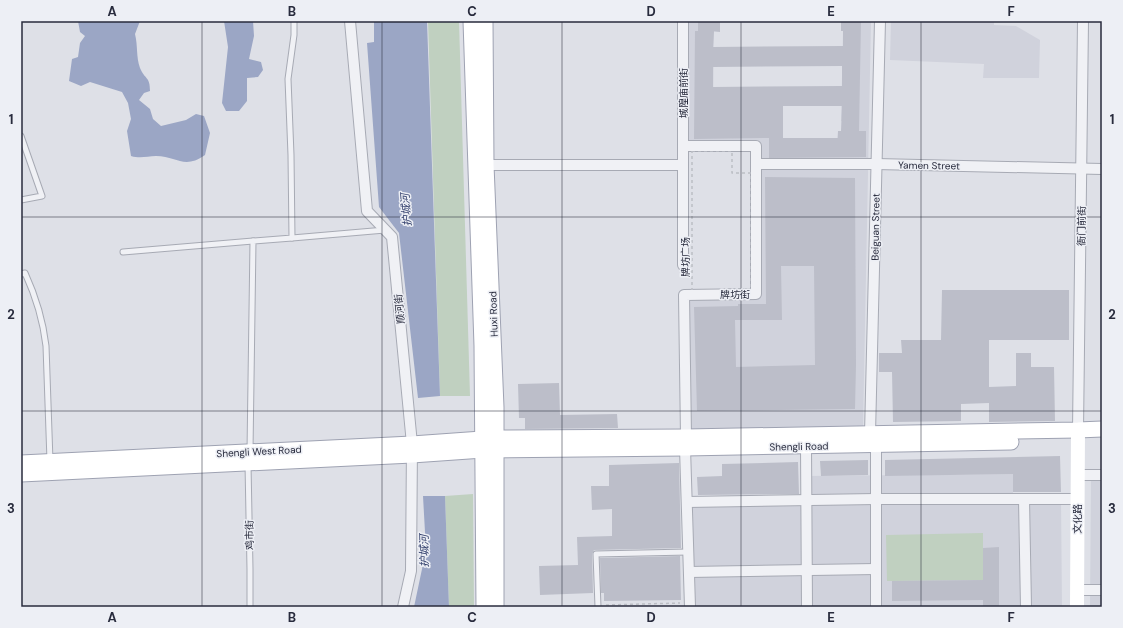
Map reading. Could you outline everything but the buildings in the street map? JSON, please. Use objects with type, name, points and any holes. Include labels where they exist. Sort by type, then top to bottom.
[{"type":"main road","name":"Huxi Road","points":[[471,21],[482,346],[490,444],[496,607]]},
{"type":"main road","name":"Huxi Road","points":[[484,607],[494,331],[486,165],[485,21]]},
{"type":"main road","name":"Shengli Road","points":[[1078,436],[1102,429]]},
{"type":"main road","name":"Shengli Road","points":[[490,444],[686,443],[1078,436],[1102,439]]},
{"type":"main road","name":"Shengli Road","points":[[686,443],[806,446],[873,439]]},
{"type":"main road","name":"Shengli West Road","points":[[21,463],[249,457],[490,444]]},
{"type":"main road","name":"Shengli West Road","points":[[21,474],[249,457]]},
{"type":"street","name":"顺河街","points":[[350,21],[367,211],[392,237],[412,449],[411,571],[403,607]]},
{"type":"street","name":"城隍庙前街","points":[[683,21],[683,265]]},
{"type":"street","name":"Beiguan Street","points":[[876,607],[876,499],[873,439],[876,164],[880,21]]},
{"type":"street","name":"衙门前街","points":[[1078,436],[1083,21]]},
{"type":"street","name":"牌坊街","points":[[683,146],[756,146],[754,169],[756,294],[684,295],[686,443]]},
{"type":"street","name":"Yamen Street","points":[[754,169],[876,164],[1102,169]]},
{"type":"street","points":[[486,165],[683,165]]},
{"type":"street","name":"文化路","points":[[1077,607],[1078,436]]},
{"type":"street","points":[[686,443],[690,605]]},
{"type":"street","points":[[806,446],[807,607]]},
{"type":"street","points":[[1078,475],[1102,475]]},
{"type":"street","points":[[687,502],[876,499],[1078,499]]},
{"type":"street","points":[[1024,499],[1026,607]]},
{"type":"street","points":[[689,572],[876,569]]},
{"type":"street","points":[[1077,590],[1102,590]]},
{"type":"lane","points":[[292,238],[288,79],[294,35],[294,21]]},
{"type":"lane","points":[[21,136],[42,196],[21,200]]},
{"type":"lane","points":[[123,252],[385,230]]},
{"type":"lane","name":"鸡市街","points":[[250,607],[249,457],[253,241]]},
{"type":"lane","points":[[21,274],[24,273],[31,287],[40,312],[44,331],[46,346],[50,462]]},
{"type":"lane","points":[[598,606],[596,554],[688,552]]},
{"type":"path","name":"牌坊广场","points":[[692,151],[732,151],[732,173],[754,169],[751,291],[692,291],[692,151]]},
{"type":"path","points":[[598,606],[690,605]]},
{"type":"path","points":[[653,607],[663,607]]},
{"type":"shaded area","points":[[689,21],[720,21],[720,32],[714,32],[713,112],[783,116],[783,138],[837,138],[838,131],[859,131],[859,121],[841,121],[843,31],[841,31],[841,21],[871,21],[863,428],[689,431],[687,299],[759,299],[760,143],[687,143]]},
{"type":"shaded area","points":[[891,21],[994,21],[994,25],[1016,26],[1040,40],[1039,78],[983,78],[984,64],[890,60]]},
{"type":"shaded area","points":[[1013,474],[1013,499],[1061,499],[1062,607],[690,607],[687,502],[806,500],[806,476]]},
{"type":"shaded area","points":[[1102,476],[1102,607],[1090,607],[1091,477]]},
{"type":"green space","points":[[428,21],[459,21],[470,396],[440,396]]},
{"type":"green space","points":[[473,494],[474,607],[449,607],[445,496]]},
{"type":"green space","points":[[983,533],[983,580],[887,581],[886,535]]},
{"type":"water","points":[[78,21],[140,21],[135,34],[138,60],[140,68],[148,80],[150,91],[144,93],[139,100],[150,109],[153,119],[161,126],[186,120],[196,114],[204,116],[210,133],[205,155],[198,159],[186,162],[156,156],[131,156],[127,131],[131,119],[128,103],[122,92],[90,82],[81,86],[69,81],[72,59],[78,57],[80,43],[85,36],[80,32]]},
{"type":"water","points":[[224,21],[253,21],[254,36],[249,59],[261,62],[263,70],[258,77],[247,78],[247,101],[239,111],[226,111],[222,103],[228,47]]},
{"type":"water","name":"护城河","points":[[374,21],[427,21],[440,396],[418,398],[399,233],[379,207],[367,43],[374,42]]},
{"type":"water","points":[[423,496],[445,496],[449,607],[414,607],[426,550]]}]
